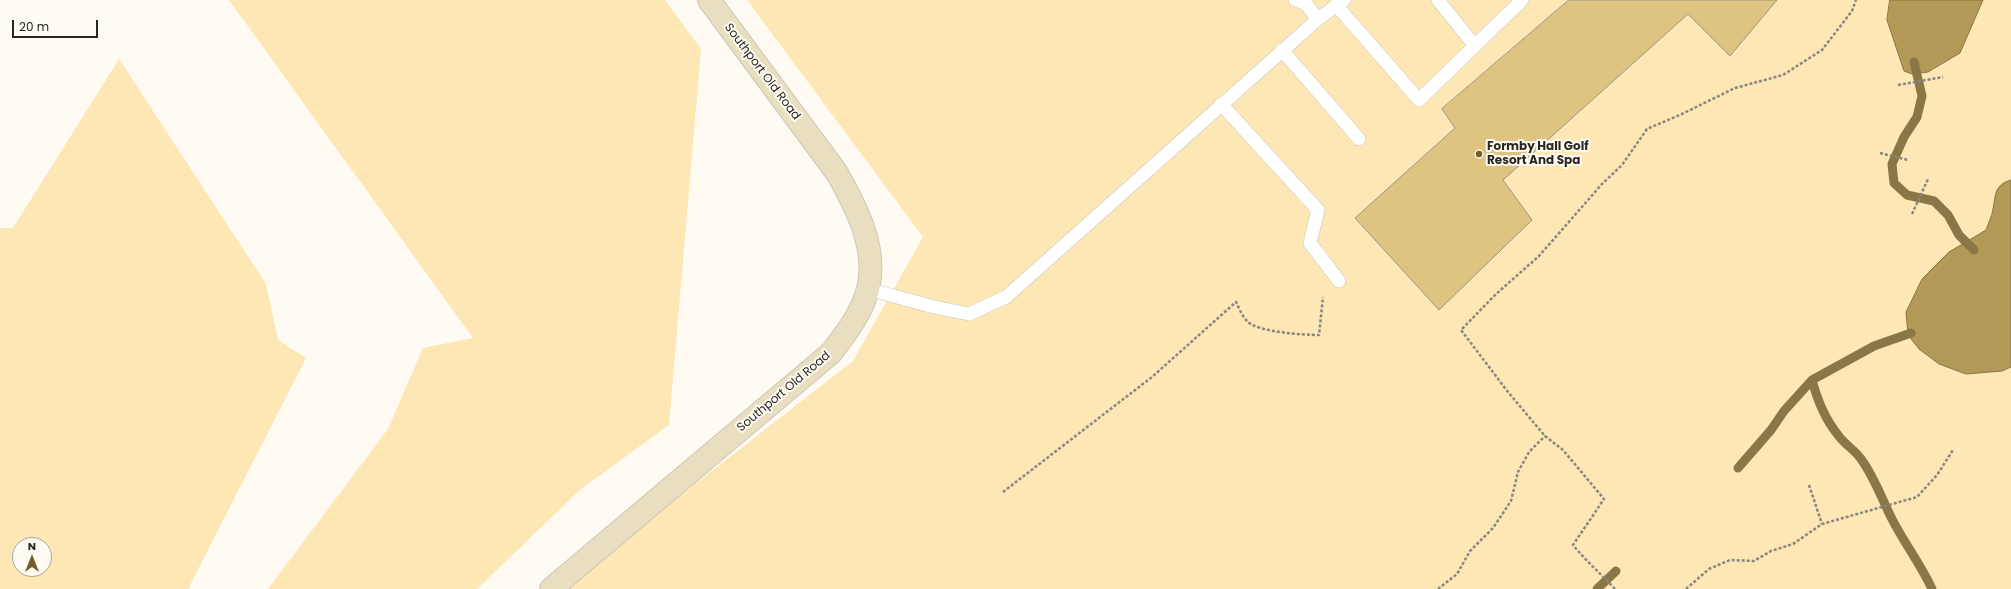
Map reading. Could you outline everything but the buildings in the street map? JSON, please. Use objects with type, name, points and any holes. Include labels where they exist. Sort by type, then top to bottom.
[{"type":"street","name":"Southport Old Road","points":[[551,589],[831,353],[850,327],[868,289],[870,269],[867,246],[861,222],[837,173],[709,0]]},
{"type":"lane","points":[[1295,0],[1306,4],[1318,19]]},
{"type":"lane","points":[[1438,0],[1475,46]]},
{"type":"lane","points":[[868,289],[934,308],[969,314],[1006,297],[1282,50],[1318,19],[1340,3],[1419,100],[1522,0]]},
{"type":"lane","points":[[1282,50],[1359,138]]},
{"type":"lane","points":[[1222,104],[1318,210],[1310,243],[1339,281]]},
{"type":"path","points":[[1615,589],[1591,566],[1573,545],[1604,499],[1563,450],[1545,436],[1508,392],[1461,330],[1495,295],[1539,256],[1602,184],[1622,165],[1647,129],[1735,88],[1783,75],[1822,50],[1852,11],[1856,0]]},
{"type":"path","points":[[1898,85],[1943,77]]},
{"type":"path","points":[[1882,153],[1908,160]]},
{"type":"path","points":[[1912,214],[1928,179]]},
{"type":"path","points":[[1003,492],[1152,377],[1236,302],[1247,322],[1268,330],[1304,335],[1319,335],[1323,296]]},
{"type":"path","points":[[1438,589],[1457,574],[1470,551],[1493,528],[1511,501],[1518,472],[1529,452],[1545,436]]},
{"type":"path","points":[[1686,589],[1709,569],[1730,560],[1754,561],[1771,551],[1793,544],[1822,524],[1893,502],[1917,497],[1937,474],[1953,450]]},
{"type":"path","points":[[1809,485],[1822,524]]},
{"type":"shaded area","points":[[229,0],[665,0],[701,49],[669,425],[581,489],[477,589],[268,589],[388,429],[423,348],[473,338]]},
{"type":"shaded area","points":[[747,0],[2011,0],[2011,589],[560,589],[853,361],[923,237]]},
{"type":"shaded area","points":[[1890,0],[1983,0],[1960,53],[1928,72],[1912,74],[1904,71],[1887,20]]},
{"type":"shaded area","points":[[119,59],[266,284],[278,340],[306,358],[188,589],[0,589],[0,228],[13,228]]},
{"type":"shaded area","points":[[2011,180],[2011,367],[2002,371],[1966,374],[1939,364],[1919,349],[1908,335],[1906,312],[1922,279],[1949,252],[1986,230],[1999,187],[2005,182]]},
{"type":"waterway","points":[[1914,62],[1922,96],[1917,117],[1904,137],[1892,164],[1894,183],[1907,195],[1934,201],[1948,215],[1959,235],[1974,250]]},
{"type":"waterway","points":[[1738,468],[1771,430],[1784,411],[1812,380],[1874,346],[1911,333]]},
{"type":"waterway","points":[[1812,380],[1825,416],[1840,438],[1859,456],[1866,466],[1893,521],[1932,589]]},
{"type":"waterway","points":[[1597,589],[1616,571]]},
{"type":"place","name":"Formby Hall Golf Resort And Spa","points":[[1479,154]]}]
